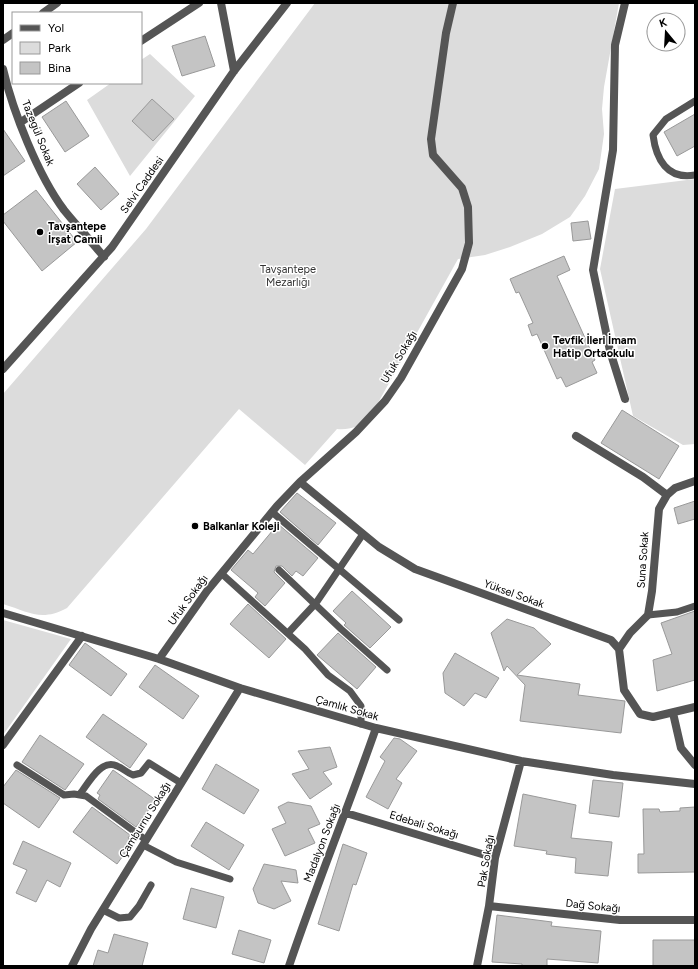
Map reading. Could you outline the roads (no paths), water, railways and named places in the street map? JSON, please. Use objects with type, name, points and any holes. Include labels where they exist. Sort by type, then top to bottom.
[{"type":"street","points":[[44,12],[57,3]]},
{"type":"street","points":[[142,41],[198,3]]},
{"type":"street","points":[[221,3],[234,71]]},
{"type":"street","name":"Selvi Caddesi","points":[[3,369],[104,257],[234,71],[287,3]]},
{"type":"street","name":"Ufuk Sokağı","points":[[160,659],[207,591],[272,512],[300,482],[356,432],[385,401],[401,378],[462,269],[469,243],[468,207],[462,188],[433,155],[431,139],[446,33],[453,3]]},
{"type":"street","points":[[624,399],[610,351],[593,270],[613,150],[615,45],[625,3]]},
{"type":"street","points":[[3,40],[12,34]]},
{"type":"street","name":"Tazegül Sokak","points":[[3,69],[30,148],[52,190],[64,209],[104,257]]},
{"type":"street","points":[[21,122],[78,84]]},
{"type":"street","points":[[576,436],[637,473],[667,495],[675,488],[695,481]]},
{"type":"street","name":"Yüksel Sokak","points":[[300,482],[379,547],[415,569],[611,640],[619,649]]},
{"type":"street","name":"Suna Sokak","points":[[648,615],[652,591],[659,509],[667,495]]},
{"type":"street","name":"Çamlık Sokak","points":[[3,613],[160,659],[240,688],[376,728],[521,761],[613,775],[695,784]]},
{"type":"street","points":[[648,615],[630,633],[619,649],[624,690],[640,714],[653,716],[673,713],[695,707]]},
{"type":"street","points":[[3,745],[82,636]]},
{"type":"street","name":"Çamburnu Sokağı","points":[[72,966],[103,910],[240,688]]},
{"type":"street","points":[[673,713],[681,748],[695,765]]},
{"type":"street","name":"Madalyon Sokağı","points":[[289,966],[308,908],[346,813],[376,728]]},
{"type":"street","name":"Pak Sokağı","points":[[477,966],[489,906],[495,858],[521,761]]},
{"type":"street","name":"Edebali Sokağı","points":[[346,813],[495,858]]},
{"type":"street","name":"Dağ Sokağı","points":[[489,906],[620,920],[695,920]]},
{"type":"lane","points":[[695,101],[666,119],[653,135],[655,151],[664,165],[673,173],[686,177],[695,175]]},
{"type":"lane","points":[[272,512],[399,620]]},
{"type":"lane","points":[[288,633],[316,603],[363,534]]},
{"type":"lane","points":[[279,570],[387,670]]},
{"type":"lane","points":[[222,574],[305,649],[328,675],[350,691],[361,706],[361,724]]},
{"type":"lane","points":[[648,615],[677,612],[695,606]]},
{"type":"lane","points":[[80,794],[101,768],[108,765],[117,765],[134,775],[141,773],[149,763],[181,783]]},
{"type":"lane","points":[[17,765],[61,794],[80,794],[92,799],[145,842],[176,862],[230,879]]},
{"type":"lane","points":[[103,910],[119,918],[130,917],[140,906],[151,885]]},
{"type":"place","name":"Tavşantepe İrşat Camii","points":[[40,232]]},
{"type":"place","name":"Tevfik İleri İmam Hatip Ortaokulu","points":[[545,346]]},
{"type":"place","name":"Balkanlar Koleji","points":[[195,526]]},
{"type":"park label","name":"Tavşantepe Mezarlığı","points":[[288,275]]}]
